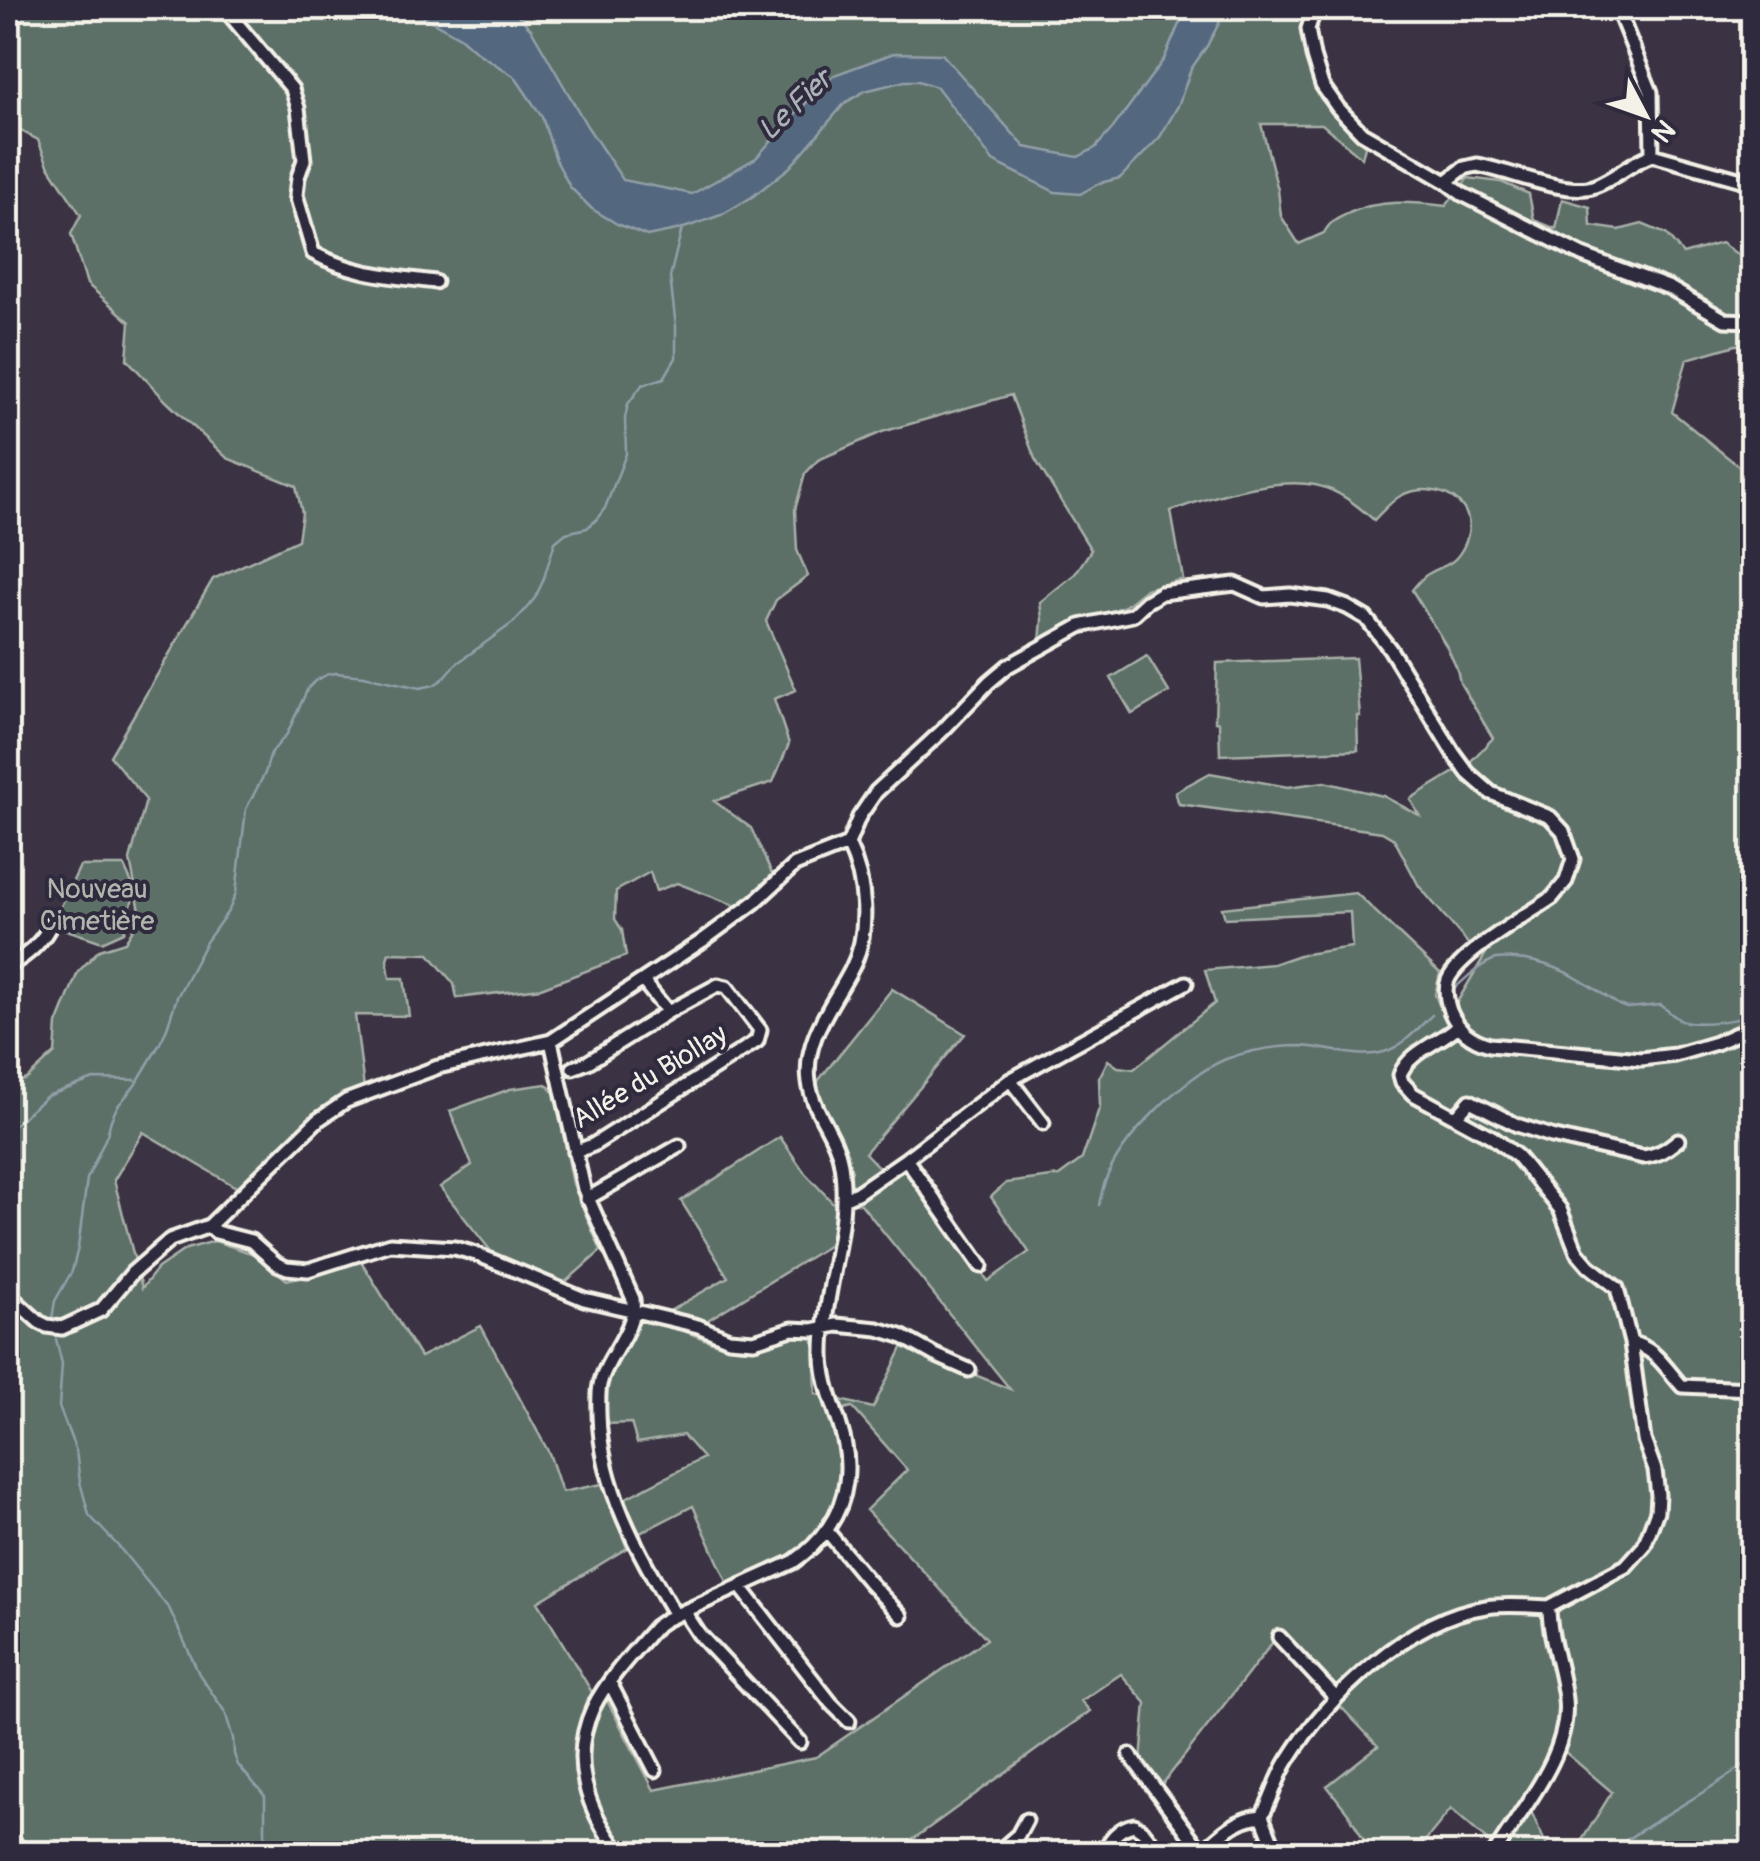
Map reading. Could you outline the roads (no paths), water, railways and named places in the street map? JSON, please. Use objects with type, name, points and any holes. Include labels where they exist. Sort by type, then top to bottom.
[{"type":"main road","points":[[8,1836],[21,1854]]},
{"type":"street","points":[[224,8],[292,88],[304,160],[296,195],[313,253],[359,272],[436,282]]},
{"type":"street","points":[[1314,8],[1308,29],[1322,85],[1362,132],[1462,194],[1582,255],[1670,288],[1725,320],[1752,321]]},
{"type":"street","points":[[1617,8],[1651,92],[1652,155]]},
{"type":"street","points":[[1446,182],[1464,168],[1477,165],[1583,190],[1652,155],[1751,186]]},
{"type":"street","points":[[621,1854],[595,1815],[586,1792],[584,1742],[594,1707],[656,1628],[679,1613],[803,1556],[826,1530],[842,1500],[848,1460],[845,1437],[825,1380],[823,1329],[843,1199],[841,1160],[817,1112],[808,1066],[818,1028],[857,958],[862,939],[863,904],[848,844],[858,816],[876,792],[1008,666],[1067,632],[1096,621],[1132,615],[1161,593],[1235,584],[1264,597],[1290,595],[1328,600],[1358,612],[1375,627],[1468,773],[1491,793],[1550,817],[1563,831],[1572,852],[1570,871],[1561,889],[1476,950],[1450,976],[1447,1000],[1458,1026],[1470,1037],[1490,1045],[1641,1060],[1675,1056],[1752,1026]]},
{"type":"street","points":[[8,1294],[52,1328],[62,1328],[102,1310],[132,1272],[182,1234],[208,1226],[318,1120],[346,1101],[438,1067],[551,1041],[755,902],[795,865],[848,844]]},
{"type":"street","points":[[8,966],[43,938],[53,920]]},
{"type":"street","name":"Allée du Biollay","points":[[574,1152],[593,1145],[760,1038],[760,1030],[723,985],[718,984],[668,1012],[642,982]]},
{"type":"street","points":[[843,1199],[906,1159],[1010,1080],[1186,983]]},
{"type":"street","points":[[573,1068],[668,1012]]},
{"type":"street","points":[[1277,1854],[1262,1816],[1286,1762],[1335,1697],[1424,1627],[1483,1607],[1548,1607],[1626,1566],[1644,1546],[1658,1511],[1658,1481],[1644,1440],[1631,1342],[1617,1288],[1577,1252],[1560,1209],[1506,1147],[1413,1094],[1402,1082],[1400,1075],[1406,1062],[1458,1026]]},
{"type":"street","points":[[551,1041],[587,1198],[634,1300],[633,1311],[599,1386],[599,1429],[623,1521],[679,1613],[800,1742]]},
{"type":"street","points":[[1010,1080],[1043,1123]]},
{"type":"street","points":[[1456,1117],[1470,1100],[1517,1125],[1550,1136],[1643,1157],[1654,1156],[1678,1140]]},
{"type":"street","points":[[587,1198],[679,1146]]},
{"type":"street","points":[[906,1159],[981,1266]]},
{"type":"street","points":[[208,1226],[216,1232],[251,1241],[277,1264],[298,1270],[390,1244],[455,1248],[584,1299],[698,1326],[741,1342],[792,1329],[838,1325],[889,1332],[969,1370]]},
{"type":"street","points":[[1631,1342],[1656,1355],[1682,1386],[1752,1389]]},
{"type":"street","points":[[826,1530],[901,1616]]},
{"type":"street","points":[[740,1586],[849,1720]]},
{"type":"street","points":[[1494,1854],[1536,1790],[1564,1729],[1565,1696],[1548,1624],[1548,1607]]},
{"type":"street","points":[[1278,1637],[1335,1697]]},
{"type":"street","points":[[610,1683],[655,1770]]},
{"type":"street","points":[[1130,1755],[1201,1853],[1238,1823],[1262,1816]]},
{"type":"street","points":[[996,1854],[1018,1835],[1026,1820]]},
{"type":"street","points":[[1102,1854],[1116,1832],[1134,1826],[1143,1831],[1160,1854]]},
{"type":"water","points":[[408,8],[514,11],[531,29],[623,180],[692,194],[756,158],[834,75],[894,53],[942,54],[1025,147],[1078,157],[1095,148],[1113,128],[1164,59],[1186,8],[1227,8],[1191,69],[1178,106],[1160,137],[1120,178],[1080,194],[1055,192],[993,161],[937,87],[905,81],[865,91],[845,103],[790,167],[752,197],[721,215],[647,236],[592,209],[570,187],[542,117],[515,77],[460,37]]},
{"type":"waterway","points":[[52,1319],[55,1301],[72,1271],[78,1248],[87,1179],[117,1107],[158,1047],[177,997],[206,942],[229,910],[236,893],[246,809],[271,753],[287,734],[308,688],[336,673],[420,688],[434,685],[514,622],[535,598],[555,542],[566,533],[587,528],[605,508],[626,454],[628,404],[642,385],[664,378],[676,358],[670,277],[682,228]]},
{"type":"waterway","points":[[1454,989],[1487,963],[1513,959],[1564,971],[1627,1008],[1661,1005],[1681,1020],[1696,1023],[1752,1014]]},
{"type":"waterway","points":[[1099,1205],[1104,1185],[1124,1147],[1173,1094],[1209,1067],[1244,1053],[1282,1047],[1364,1055],[1384,1052],[1404,1041],[1432,1015]]},
{"type":"waterway","points":[[8,1130],[47,1096],[94,1079],[135,1080]]},
{"type":"waterway","points":[[56,1339],[62,1364],[59,1407],[76,1451],[89,1515],[170,1610],[199,1674],[225,1712],[238,1765],[265,1796],[265,1837],[271,1854]]},
{"type":"waterway","points":[[1606,1854],[1752,1759]]},
{"type":"water label","name":"Le Fier","points":[[795,105]]},
{"type":"park label","name":"Nouveau Cimetière","points":[[97,905]]}]
